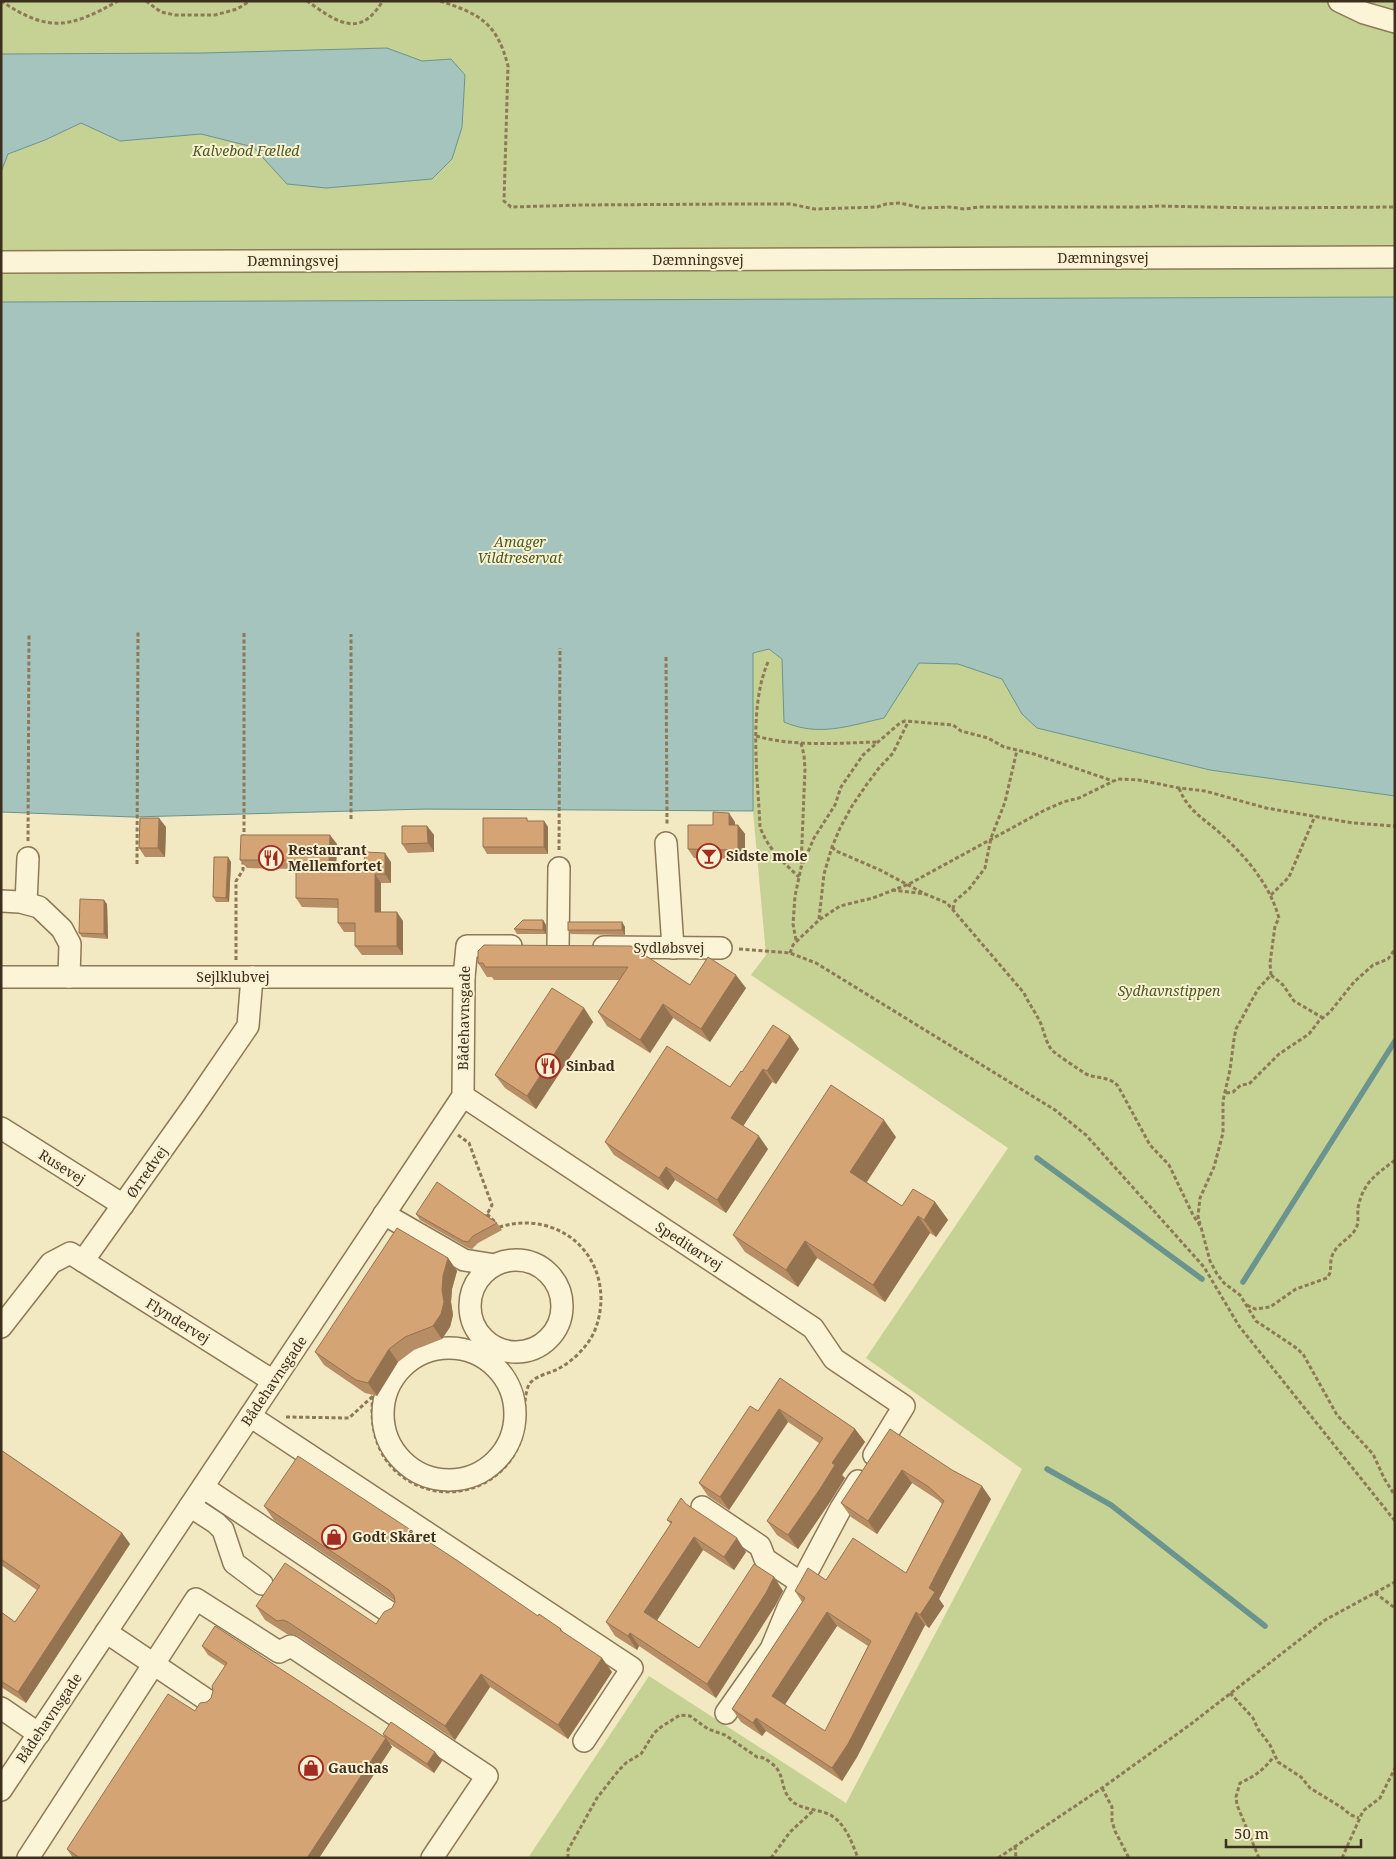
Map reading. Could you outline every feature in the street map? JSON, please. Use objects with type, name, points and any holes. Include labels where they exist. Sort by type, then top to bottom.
[{"type":"street","points":[[1340,1],[1364,13],[1395,22]]},
{"type":"street","name":"Dæmningsvej","points":[[1,262],[1395,257]]},
{"type":"street","points":[[666,843],[673,948]]},
{"type":"street","points":[[26,904],[28,858]]},
{"type":"street","points":[[558,947],[559,868]]},
{"type":"street","points":[[1,901],[20,902],[39,907],[62,929],[70,944],[69,977]]},
{"type":"street","name":"Sydløbsvej","points":[[467,946],[721,948]]},
{"type":"street","name":"Bådehavnsgade","points":[[1,1790],[463,1096],[464,977],[467,946]]},
{"type":"street","name":"Sejlklubvej","points":[[1,977],[464,977]]},
{"type":"street","name":"Ørredvej","points":[[83,1261],[248,1026],[244,977]]},
{"type":"street","name":"Speditørvej","points":[[463,1096],[813,1328],[834,1359],[904,1406],[841,1508],[801,1583]]},
{"type":"street","name":"Rusevej","points":[[1,1128],[123,1205]]},
{"type":"street","points":[[384,1214],[464,1260],[495,1266]]},
{"type":"street","points":[[1,1328],[51,1263],[70,1254],[83,1261]]},
{"type":"street","points":[[464,1260],[471,1296],[472,1322],[480,1335],[491,1345],[505,1351],[520,1352],[535,1348],[548,1340],[558,1327],[562,1312],[562,1296],[556,1282],[546,1270],[532,1262],[516,1260],[487,1270],[477,1282],[471,1296]]},
{"type":"street","name":"Flyndervej","points":[[83,1261],[273,1381]]},
{"type":"street","points":[[451,1347],[472,1322]]},
{"type":"street","points":[[451,1347],[468,1350],[483,1356],[497,1367],[507,1380],[515,1401],[516,1423],[509,1444],[496,1462],[478,1474],[458,1480],[436,1479],[415,1471],[398,1457],[387,1438],[382,1417],[385,1395],[395,1375],[410,1360],[429,1350],[451,1347]]},
{"type":"street","points":[[507,1380],[520,1352]]},
{"type":"street","points":[[250,1416],[632,1668],[584,1741]]},
{"type":"street","points":[[203,1487],[392,1614]]},
{"type":"street","points":[[190,1506],[216,1523],[223,1530],[234,1562],[262,1584]]},
{"type":"street","points":[[702,1508],[760,1546],[765,1559],[801,1583],[788,1608],[771,1650],[726,1713]]},
{"type":"street","points":[[28,1858],[196,1599],[278,1652],[291,1646],[487,1776],[432,1858]]},
{"type":"street","points":[[106,1632],[207,1700]]},
{"type":"street","points":[[1,1708],[39,1734]]},
{"type":"path","points":[[1,2],[37,22],[64,24],[92,16],[118,1]]},
{"type":"path","points":[[146,1],[161,12],[175,15],[215,15],[237,9],[250,1]]},
{"type":"path","points":[[307,1],[329,16],[343,22],[355,24],[372,16],[383,1]]},
{"type":"path","points":[[440,1],[463,9],[483,20],[494,31],[504,52],[508,74],[504,201],[511,207],[790,204],[815,209],[877,207],[900,203],[922,208],[949,207],[965,209],[979,207],[1159,206],[1395,208]]},
{"type":"path","points":[[137,864],[138,631]]},
{"type":"path","points":[[244,632],[244,841]]},
{"type":"path","points":[[28,858],[29,634]]},
{"type":"path","points":[[351,634],[351,818]]},
{"type":"path","points":[[559,868],[560,648]]},
{"type":"path","points":[[666,657],[667,812]]},
{"type":"path","points":[[768,662],[761,679],[756,736],[760,827],[765,840],[774,853],[799,877]]},
{"type":"path","points":[[819,920],[824,874],[832,847],[852,806],[878,768],[893,753],[908,722]]},
{"type":"path","points":[[797,941],[793,924],[795,896],[801,868],[814,838],[835,805],[845,780],[863,755],[900,723],[953,726],[988,738],[1004,747],[1034,754],[1114,781]]},
{"type":"path","points":[[756,736],[801,743],[878,742]]},
{"type":"path","points":[[801,743],[805,769],[800,850],[801,868]]},
{"type":"path","points":[[953,909],[955,902],[982,874],[989,853],[991,838],[1005,802],[1017,750]]},
{"type":"path","points":[[790,953],[797,941],[819,920],[840,906],[873,898],[909,884],[1043,811],[1063,802],[1079,798],[1118,780],[1139,780],[1205,791],[1266,808],[1353,823],[1395,826]]},
{"type":"path","points":[[1179,788],[1187,806],[1241,854],[1258,874],[1271,895],[1279,918],[1275,926],[1270,963],[1271,975],[1283,985],[1294,1001],[1323,1018]]},
{"type":"path","points":[[1271,895],[1289,877],[1315,816]]},
{"type":"path","points":[[832,847],[947,903],[953,909],[1024,993],[1028,1004],[1036,1014],[1049,1047],[1053,1052],[1080,1071],[1089,1075],[1110,1079],[1118,1086],[1150,1145],[1169,1165],[1201,1228]]},
{"type":"path","points":[[243,860],[243,870],[236,881],[244,977]]},
{"type":"path","points":[[892,890],[926,894]]},
{"type":"path","points":[[721,948],[790,953],[816,964],[1055,1110],[1086,1135],[1204,1267],[1238,1326],[1395,1521]]},
{"type":"path","points":[[1226,1093],[1233,1092],[1241,1085],[1248,1084],[1279,1054],[1309,1034],[1354,982],[1373,965],[1388,959],[1395,949]]},
{"type":"path","points":[[1271,975],[1258,989],[1236,1029],[1226,1093],[1223,1101],[1223,1133],[1214,1167],[1200,1198],[1198,1216],[1210,1261],[1217,1274],[1224,1283],[1236,1291],[1256,1321],[1303,1354],[1337,1415],[1373,1454],[1395,1496]]},
{"type":"path","points":[[444,1125],[469,1143],[492,1205],[484,1222]]},
{"type":"path","points":[[1246,1304],[1255,1308],[1270,1308],[1281,1298],[1296,1289],[1327,1278],[1331,1271],[1330,1263],[1333,1253],[1342,1241],[1356,1230],[1358,1210],[1364,1188],[1372,1178],[1395,1160]]},
{"type":"path","points":[[487,1214],[500,1227]]},
{"type":"path","points":[[377,1388],[373,1396],[371,1410],[372,1427],[377,1445],[388,1463],[402,1477],[420,1487],[437,1492],[452,1493],[466,1490],[482,1484],[499,1473],[512,1459],[525,1425],[525,1395],[530,1382],[572,1360],[592,1337],[601,1308],[601,1292],[598,1276],[591,1261],[581,1246],[567,1234],[538,1223],[509,1224],[494,1229]]},
{"type":"path","points":[[280,1416],[349,1418],[373,1396]]},
{"type":"path","points":[[998,1858],[1102,1788],[1325,1620],[1395,1582]]},
{"type":"path","points":[[1375,1593],[1395,1608]]},
{"type":"path","points":[[1230,1693],[1253,1718],[1278,1762],[1301,1777],[1310,1788],[1342,1807],[1351,1815],[1359,1818]]},
{"type":"path","points":[[568,1858],[568,1850],[597,1798],[619,1770],[627,1762],[641,1754],[654,1733],[660,1727],[680,1715],[690,1716],[708,1729],[725,1735],[757,1757],[763,1757],[777,1768],[781,1774],[785,1791],[790,1799],[795,1804],[831,1815],[841,1824],[858,1858]]},
{"type":"path","points":[[1259,1858],[1237,1805],[1236,1797],[1240,1783],[1257,1775],[1274,1756]]},
{"type":"path","points":[[1342,1858],[1359,1818],[1367,1806],[1375,1804],[1380,1798],[1395,1768]]},
{"type":"path","points":[[1102,1788],[1112,1807],[1112,1821],[1115,1831],[1129,1858]]},
{"type":"path","points":[[771,1858],[790,1832],[814,1810]]},
{"type":"path","points":[[1015,1846],[1016,1858]]},
{"type":"green space","points":[[1,1],[1395,1],[1395,1858],[528,1858],[649,1676],[846,1803],[1022,1469],[866,1358],[1008,1148],[751,975],[766,955],[753,811],[753,718],[738,810],[1,810]]},
{"type":"water","points":[[387,48],[422,61],[451,59],[465,75],[462,127],[452,159],[432,179],[326,188],[287,184],[253,147],[201,134],[120,141],[81,123],[45,140],[8,154],[1,172],[1,54],[203,53]]},
{"type":"water","name":"Amager Vildtreservat","points":[[1395,297],[1395,796],[1210,770],[1037,728],[1022,714],[1002,679],[958,664],[919,663],[884,718],[834,729],[809,729],[784,722],[782,659],[769,649],[753,653],[753,811],[426,809],[133,817],[1,812],[1,302]]},
{"type":"building","points":[[713,812],[729,813],[729,825],[738,825],[738,850],[688,849],[688,825],[713,825]]},
{"type":"building","points":[[140,818],[159,818],[158,848],[139,848]]},
{"type":"building","points":[[483,818],[527,818],[527,821],[544,821],[544,847],[483,847]]},
{"type":"building","points":[[402,826],[427,826],[428,843],[402,844]]},
{"type":"building","points":[[241,835],[330,835],[329,863],[364,863],[365,852],[385,853],[385,874],[375,874],[375,912],[397,912],[397,946],[355,946],[355,923],[338,923],[338,899],[296,898],[296,860],[240,860]]},
{"type":"building","points":[[214,857],[228,857],[226,898],[213,897]]},
{"type":"building","points":[[80,899],[104,900],[104,934],[79,933]]},
{"type":"building","points":[[523,920],[543,920],[543,930],[514,929]]},
{"type":"building","points":[[568,922],[622,922],[622,930],[568,930]]},
{"type":"building","points":[[484,945],[631,946],[690,985],[708,957],[736,975],[701,1029],[663,1004],[640,1040],[598,1012],[628,967],[485,967],[483,963],[478,963],[478,951]]},
{"type":"building","points":[[552,988],[584,1008],[527,1096],[495,1075]]},
{"type":"building","points":[[773,1025],[790,1036],[767,1071],[763,1069],[731,1118],[759,1136],[717,1200],[666,1167],[659,1178],[605,1142],[667,1046],[730,1087]]},
{"type":"building","points":[[831,1085],[884,1120],[850,1172],[902,1206],[913,1189],[935,1202],[924,1220],[918,1216],[873,1285],[805,1241],[786,1270],[733,1235]]},
{"type":"building","points":[[437,1182],[497,1223],[473,1236],[468,1242],[416,1214]]},
{"type":"building","points":[[397,1228],[448,1258],[443,1276],[442,1290],[444,1302],[441,1314],[433,1326],[405,1337],[389,1349],[368,1383],[356,1380],[315,1352]]},
{"type":"building","points":[[780,1378],[855,1429],[832,1463],[835,1465],[820,1489],[788,1535],[767,1521],[823,1438],[779,1409],[720,1497],[699,1483],[750,1406],[758,1411]]},
{"type":"building","points":[[890,1429],[952,1470],[982,1486],[929,1588],[935,1592],[920,1615],[916,1612],[848,1744],[832,1768],[756,1718],[753,1723],[732,1709],[805,1598],[795,1591],[808,1568],[826,1580],[853,1538],[906,1573],[944,1501],[929,1487],[902,1470],[868,1521],[841,1503]],"holes":[[[827,1612],[871,1641],[825,1731],[772,1696]]]},
{"type":"building","points":[[1,1450],[122,1533],[18,1692],[1,1681],[1,1612],[15,1622],[40,1586],[1,1559]]},
{"type":"building","points":[[298,1456],[538,1616],[539,1614],[602,1658],[558,1725],[481,1674],[445,1726],[288,1622],[283,1620],[277,1621],[256,1606],[285,1563],[376,1624],[384,1612],[392,1608],[395,1602],[394,1596],[389,1590],[264,1506]]},
{"type":"building","points":[[681,1498],[686,1504],[737,1538],[724,1557],[694,1537],[644,1612],[699,1648],[754,1564],[774,1577],[766,1593],[707,1684],[630,1633],[628,1636],[606,1622],[672,1522],[667,1520]]},
{"type":"building","points":[[215,1626],[386,1738],[307,1858],[80,1858],[67,1849],[168,1694],[195,1711],[200,1703],[207,1702],[211,1698],[212,1686],[227,1663],[202,1646]]},
{"type":"building","points":[[391,1722],[435,1752],[427,1764],[383,1734]]},
{"type":"waterway","points":[[1243,1282],[1395,1041]]},
{"type":"waterway","points":[[1037,1158],[1202,1279]]},
{"type":"waterway","points":[[1047,1469],[1111,1505],[1265,1626]]},
{"type":"place","name":"Sidste mole","points":[[709,856]]},
{"type":"place","name":"Restaurant Mellemfortet","points":[[271,858]]},
{"type":"place","name":"Sinbad","points":[[548,1066]]},
{"type":"place","name":"Godt Skåret","points":[[334,1537]]},
{"type":"place","name":"Gauchas","points":[[311,1768]]},
{"type":"park label","name":"Kalvebod Fælled","points":[[246,151]]},
{"type":"park label","name":"Sydhavnstippen","points":[[1169,991]]}]
